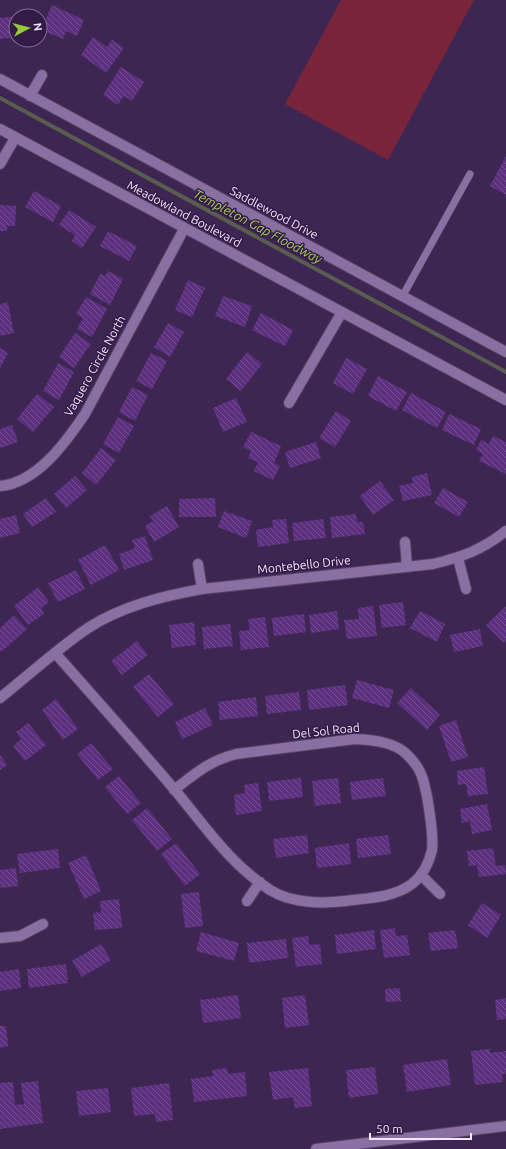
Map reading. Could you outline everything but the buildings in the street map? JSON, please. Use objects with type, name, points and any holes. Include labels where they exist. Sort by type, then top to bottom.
[{"type":"street","points":[[30,96],[42,75]]},
{"type":"street","name":"Saddlewood Drive","points":[[0,79],[506,352]]},
{"type":"street","name":"Meadowland Boulevard","points":[[0,129],[184,229],[506,400]]},
{"type":"street","points":[[0,164],[15,138]]},
{"type":"street","name":"Vaquero Circle North","points":[[0,486],[19,482],[44,464],[75,430],[184,229]]},
{"type":"street","points":[[289,403],[342,312]]},
{"type":"street","name":"Montebello Drive","points":[[0,698],[55,653],[89,628],[123,610],[175,594],[202,589],[433,564],[458,558],[478,550],[506,531]]},
{"type":"street","points":[[405,542],[407,567]]},
{"type":"street","points":[[458,558],[466,589]]},
{"type":"street","points":[[198,564],[202,589]]},
{"type":"street","name":"Del Sol Road","points":[[55,653],[230,857],[243,870],[272,891],[288,898],[305,901],[332,902],[385,896],[398,892],[411,884],[421,875],[432,850],[432,830],[421,773],[412,760],[401,750],[387,743],[373,740],[355,739],[236,754],[221,758],[209,764],[174,790]]},
{"type":"street","points":[[421,875],[440,894]]},
{"type":"street","points":[[247,902],[260,882]]},
{"type":"street","points":[[0,938],[20,936],[43,924]]},
{"type":"street","points":[[316,1149],[506,1126]]},
{"type":"lane","points":[[402,297],[470,174]]},
{"type":"shaded area","points":[[341,0],[474,0],[388,160],[285,104]]},
{"type":"waterway","name":"Templeton Gap Floodway","points":[[0,98],[506,372]]}]
